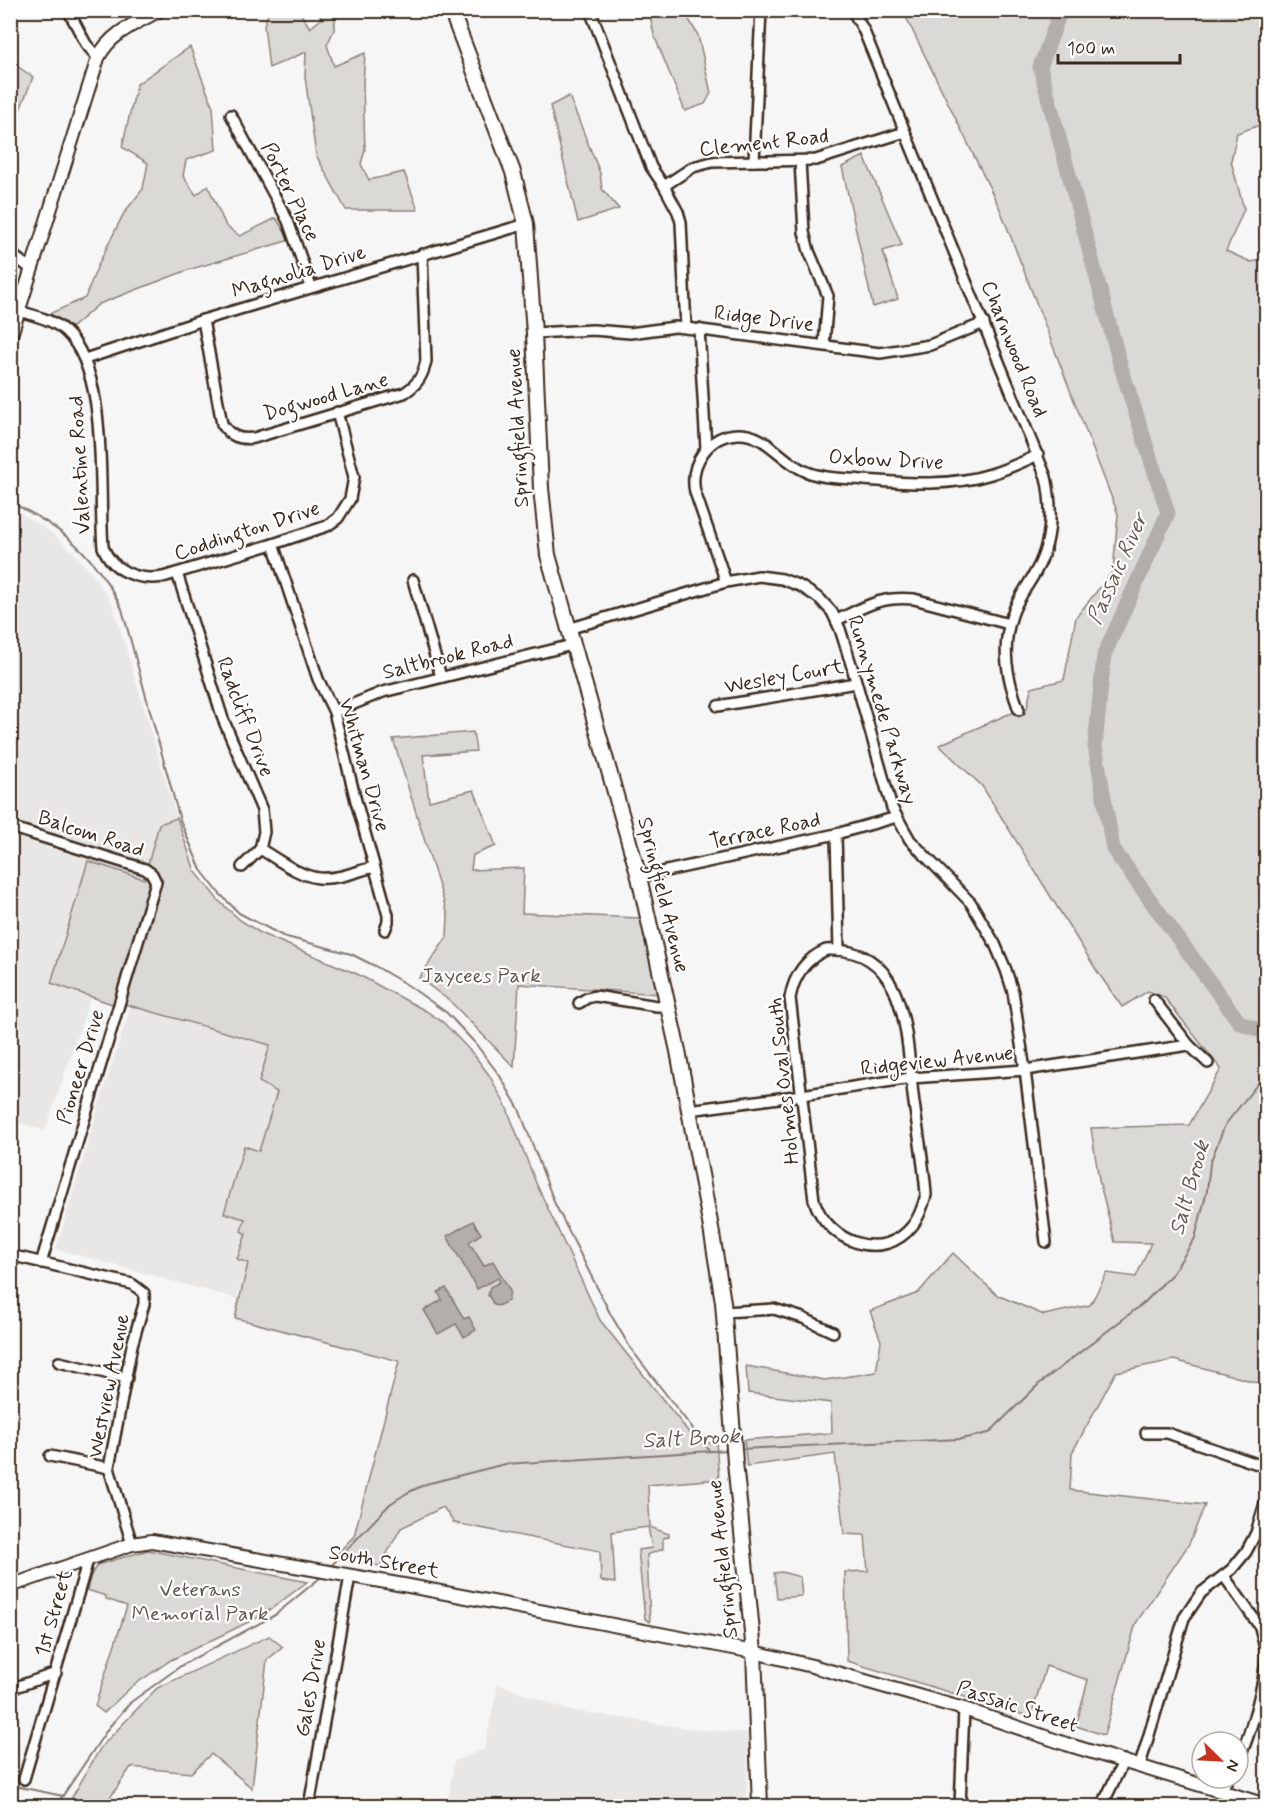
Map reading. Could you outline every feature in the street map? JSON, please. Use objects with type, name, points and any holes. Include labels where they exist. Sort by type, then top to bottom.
[{"type":"main road","name":"Springfield Avenue","points":[[451,10],[513,172],[526,224],[543,521],[552,576],[639,877],[668,1006],[711,1228],[724,1312],[735,1462],[754,1652],[760,1806]]},
{"type":"street","points":[[68,10],[86,44],[98,58]]},
{"type":"street","points":[[10,338],[98,58],[106,45],[119,33],[160,10]]},
{"type":"street","points":[[590,10],[651,167],[678,212],[681,222],[686,327]]},
{"type":"street","points":[[754,161],[761,10]]},
{"type":"street","name":"Charnwood Road","points":[[852,10],[863,29],[984,323],[1038,456],[1049,490],[1050,530],[1040,562],[1017,602],[1007,639],[1006,665],[1010,688],[1019,710]]},
{"type":"street","name":"Porter Place","points":[[231,115],[288,220],[311,287]]},
{"type":"street","name":"Clement Road","points":[[664,186],[693,168],[703,165],[722,161],[800,161],[833,156],[905,132]]},
{"type":"street","points":[[800,161],[804,232],[809,251],[828,296],[824,345]]},
{"type":"street","name":"Magnolia Drive","points":[[85,359],[203,320],[526,224]]},
{"type":"street","points":[[10,253],[31,269]]},
{"type":"street","name":"Dogwood Lane","points":[[203,320],[222,424],[233,436],[254,438],[404,393],[411,389],[421,377],[426,361],[422,254]]},
{"type":"street","name":"Valentine Road","points":[[19,311],[43,318],[63,329],[75,342],[91,374],[96,399],[103,547]]},
{"type":"street","name":"Ridge Drive","points":[[534,333],[593,330],[630,333],[686,327],[880,353],[930,345],[984,323]]},
{"type":"street","points":[[699,329],[706,448],[695,469],[694,488],[726,582]]},
{"type":"street","name":"Coddington Drive","points":[[103,547],[115,564],[134,576],[149,578],[177,573],[327,526],[338,518],[353,493],[354,477],[337,412]]},
{"type":"street","name":"Oxbow Drive","points":[[706,448],[718,439],[727,436],[746,435],[764,441],[788,462],[825,477],[926,484],[976,478],[1038,456]]},
{"type":"street","name":"Whitman Drive","points":[[273,544],[318,679],[334,712],[388,915],[385,930]]},
{"type":"street","name":"Radcliff Drive","points":[[177,573],[223,719],[262,810],[264,832],[260,849]]},
{"type":"street","name":"Runnymede Parkway","points":[[568,629],[726,582],[759,576],[782,579],[813,594],[832,612],[837,620],[892,808],[910,840],[971,903],[996,944],[1013,992],[1046,1242]]},
{"type":"street","points":[[414,580],[441,677]]},
{"type":"street","points":[[837,620],[877,601],[900,598],[914,599],[1010,624]]},
{"type":"street","name":"Saltbrook Road","points":[[334,712],[383,692],[572,645]]},
{"type":"street","name":"Wesley Court","points":[[718,706],[856,683]]},
{"type":"street","name":"Terrace Road","points":[[639,877],[836,834],[897,817]]},
{"type":"street","name":"Balcom Road","points":[[10,827],[145,869],[152,874],[156,882]]},
{"type":"street","points":[[836,834],[839,950],[852,951],[867,957],[883,972],[895,991],[902,1008],[911,1078]]},
{"type":"street","points":[[242,867],[260,849],[300,872],[320,879],[334,878],[374,867]]},
{"type":"street","name":"Pioneer Drive","points":[[41,1263],[156,882]]},
{"type":"street","name":"Holmes Oval South","points":[[839,950],[821,952],[805,964],[792,988],[791,1010],[814,1200],[831,1229],[841,1237],[861,1244],[887,1242],[899,1237],[912,1227],[922,1210],[926,1195],[911,1078]]},
{"type":"street","points":[[579,1003],[595,996],[668,1006]]},
{"type":"street","points":[[1154,1000],[1189,1044],[1208,1063]]},
{"type":"street","name":"Ridgeview Avenue","points":[[689,1110],[911,1078],[1025,1070],[1189,1044]]},
{"type":"street","points":[[10,1255],[41,1263]]},
{"type":"street","name":"Westview Avenue","points":[[41,1263],[136,1286],[144,1293],[144,1304],[132,1345],[109,1468],[132,1544]]},
{"type":"street","points":[[724,1312],[774,1309],[803,1318],[833,1332]]},
{"type":"street","points":[[59,1362],[127,1378]]},
{"type":"street","points":[[1146,1432],[1167,1433],[1266,1467]]},
{"type":"street","points":[[50,1456],[109,1468]]},
{"type":"street","points":[[1140,1765],[1184,1618],[1201,1593],[1224,1576],[1252,1543],[1266,1500]]},
{"type":"street","name":"South Street","points":[[10,1586],[132,1544],[152,1542],[346,1575],[754,1652]]},
{"type":"street","name":"1st Street","points":[[24,1779],[88,1560]]},
{"type":"street","name":"Gales Drive","points":[[309,1806],[346,1575]]},
{"type":"street","points":[[1224,1576],[1260,1627],[1266,1654],[1261,1687],[1249,1730]]},
{"type":"street","name":"Passaic Street","points":[[754,1652],[964,1709],[1066,1744],[1190,1780]]},
{"type":"street","points":[[10,1689],[56,1673]]},
{"type":"street","points":[[960,1806],[964,1709]]},
{"type":"street","points":[[1102,1806],[1124,1760]]},
{"type":"street","name":"Passaic Street","points":[[1222,1790],[1262,1803]]},
{"type":"shaded area","points":[[11,507],[52,533],[73,552],[92,573],[113,605],[177,818],[159,824],[144,879],[88,862],[51,983],[91,997],[45,1131],[11,1120]]},
{"type":"shaded area","points":[[131,1006],[270,1045],[259,1082],[277,1091],[259,1151],[245,1146],[225,1213],[245,1219],[248,1263],[237,1299],[56,1249]]},
{"type":"shaded area","points":[[473,1221],[481,1234],[469,1242],[484,1266],[493,1261],[510,1291],[508,1301],[498,1306],[494,1305],[488,1295],[490,1287],[500,1282],[498,1278],[477,1289],[447,1236]]},
{"type":"shaded area","points":[[446,1288],[464,1319],[469,1317],[476,1330],[464,1337],[456,1324],[438,1334],[424,1310],[442,1300],[438,1292]]},
{"type":"shaded area","points":[[498,1684],[568,1710],[693,1729],[748,1733],[747,1806],[447,1806],[454,1761],[484,1749]]},
{"type":"green space","points":[[269,11],[299,11],[310,28],[321,19],[318,11],[336,11],[334,30],[327,45],[334,66],[365,53],[363,84],[365,150],[361,164],[369,180],[404,172],[418,210],[346,210],[316,155],[305,77],[306,52],[269,68],[264,25]]},
{"type":"green space","points":[[649,11],[684,11],[698,35],[711,93],[705,104],[685,111],[654,35]]},
{"type":"green space","points":[[903,11],[1266,11],[1266,123],[1237,133],[1231,161],[1244,209],[1226,251],[1251,262],[1266,259],[1266,1385],[1174,1360],[1116,1372],[1072,1453],[1070,1490],[1205,1505],[1189,1544],[1136,1623],[1104,1735],[1076,1726],[1088,1680],[1046,1666],[1031,1717],[847,1661],[845,1572],[868,1571],[865,1535],[844,1534],[835,1454],[747,1466],[744,1440],[832,1433],[831,1403],[748,1393],[746,1366],[825,1380],[876,1372],[881,1341],[870,1311],[918,1293],[953,1253],[997,1295],[1044,1315],[1090,1305],[1107,1273],[1136,1277],[1151,1243],[1115,1242],[1099,1180],[1091,1128],[1189,1125],[1221,1069],[1164,997],[1148,991],[1122,1007],[1097,971],[982,786],[939,745],[1006,715],[1027,709],[1031,688],[1064,680],[1076,617],[1113,571],[1118,514],[1000,209]]},
{"type":"green space","points":[[190,47],[213,107],[216,150],[186,160],[183,176],[196,195],[208,186],[226,226],[240,236],[276,218],[290,240],[188,270],[99,304],[71,328],[49,314],[85,298],[98,265],[124,213],[143,189],[148,163],[122,147],[137,84]]},
{"type":"green space","points":[[11,62],[33,77],[14,125],[11,119]]},
{"type":"green space","points":[[569,96],[600,173],[602,189],[619,209],[578,222],[550,106]]},
{"type":"green space","points":[[864,156],[902,245],[883,251],[898,299],[873,307],[842,167]]},
{"type":"green space","name":"Jaycees Park","points":[[473,732],[476,751],[423,755],[429,801],[474,790],[496,846],[473,855],[471,870],[524,868],[522,913],[640,918],[659,994],[519,984],[514,1067],[451,1002],[419,978],[447,937],[448,915],[393,739]]},
{"type":"green space","points":[[177,818],[195,871],[219,901],[240,920],[262,934],[357,974],[426,1011],[444,1023],[475,1056],[489,1075],[506,1106],[536,1183],[600,1320],[698,1444],[716,1442],[719,1479],[648,1485],[650,1527],[669,1534],[669,1537],[663,1538],[663,1549],[647,1555],[650,1622],[645,1619],[638,1550],[652,1548],[648,1527],[612,1532],[615,1583],[601,1581],[600,1551],[454,1523],[443,1507],[401,1528],[380,1566],[333,1558],[354,1536],[399,1361],[235,1318],[248,1263],[237,1259],[246,1234],[241,1231],[245,1219],[224,1213],[244,1146],[259,1151],[277,1092],[259,1082],[270,1045],[128,1005],[112,1004],[51,983],[88,861],[144,879],[159,824]]},
{"type":"green space","name":"Veterans Memorial Park","points":[[148,1550],[307,1582],[263,1615],[171,1660],[131,1687],[104,1713],[95,1706],[127,1606],[87,1590],[91,1575],[97,1565]]},
{"type":"green space","points":[[782,1572],[800,1577],[802,1596],[777,1598],[774,1573]]},
{"type":"green space","points":[[269,1636],[283,1647],[267,1660],[252,1788],[211,1754],[191,1773],[131,1767],[105,1805],[67,1806],[101,1747],[157,1688]]},
{"type":"waterway","name":"Passaic River","points":[[1061,10],[1040,67],[1120,364],[1168,513],[1104,655],[1095,746],[1113,849],[1239,1022],[1266,1033]]},
{"type":"waterway","points":[[10,502],[46,522],[76,545],[101,573],[122,609],[180,820],[201,870],[239,913],[283,936],[351,954],[375,966],[409,986],[447,1013],[475,1043],[500,1076],[519,1109],[555,1204],[611,1315],[631,1349],[709,1450]]},
{"type":"waterway","name":"Salt Brook","points":[[740,1449],[961,1439],[989,1433],[1039,1384],[1145,1302],[1173,1273],[1195,1238],[1207,1191],[1210,1163],[1225,1125],[1266,1073]]},
{"type":"waterway","name":"Salt Brook","points":[[329,1568],[390,1504],[426,1484],[505,1464],[728,1450]]},
{"type":"waterway","name":"Salt Brook","points":[[56,1806],[109,1727],[131,1702],[182,1665],[275,1615],[321,1577]]},
{"type":"waterway","points":[[10,1785],[63,1796]]}]
